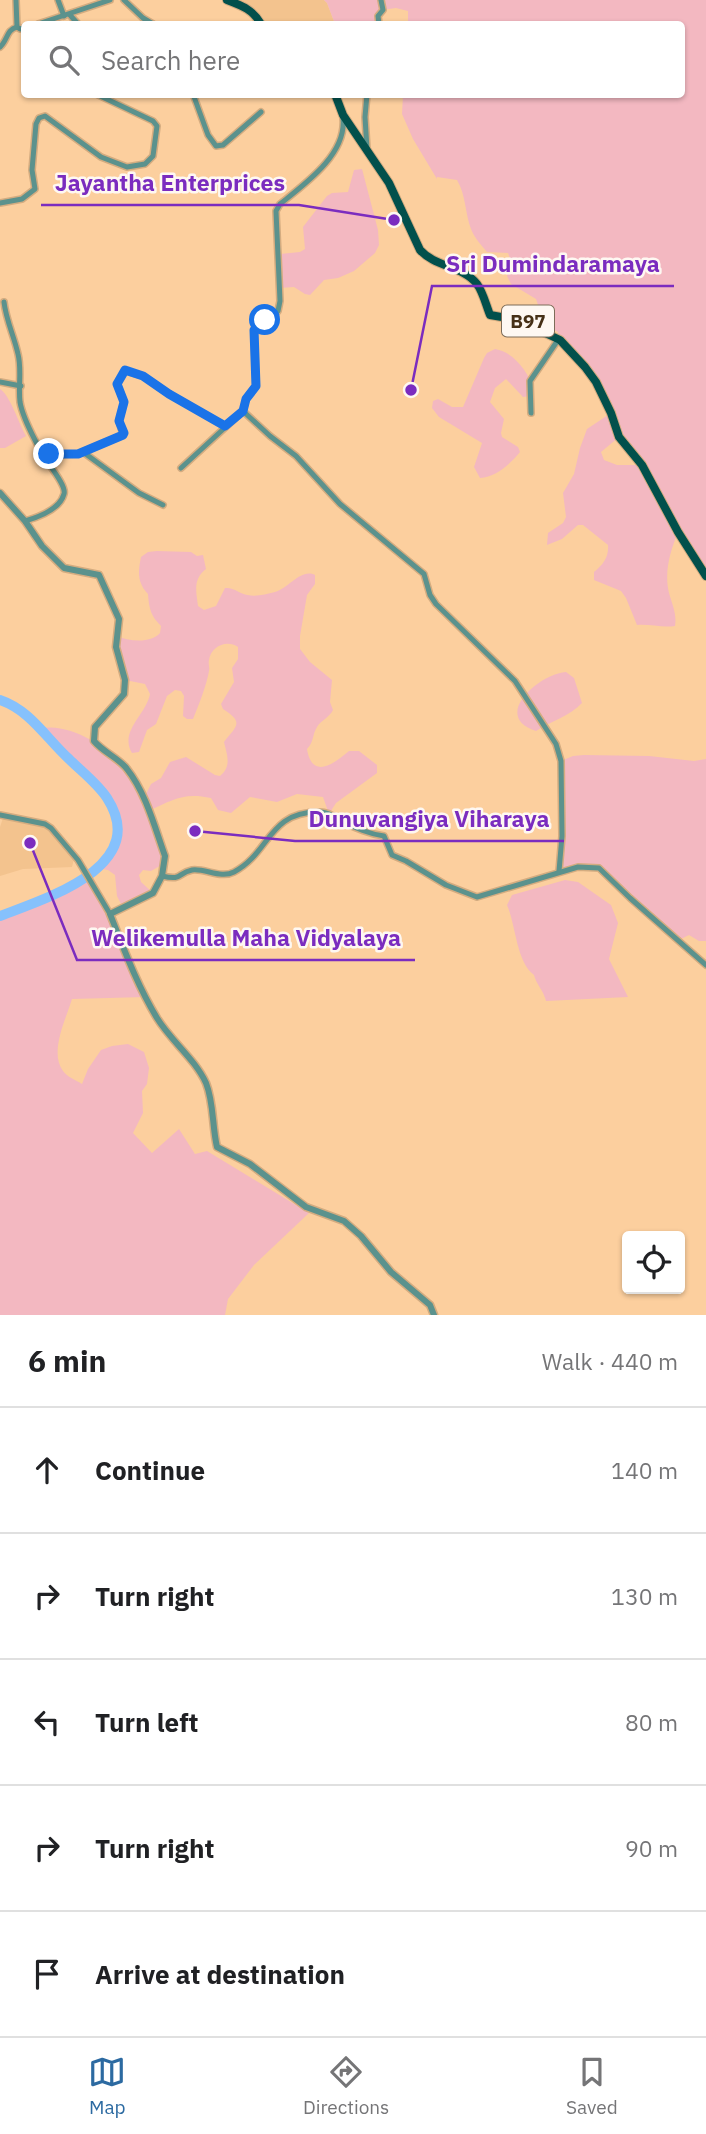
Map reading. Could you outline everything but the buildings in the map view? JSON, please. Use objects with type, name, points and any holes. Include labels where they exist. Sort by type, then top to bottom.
[{"type":"main road","points":[[227,0],[244,6],[259,21]]},
{"type":"main road","name":"B97","points":[[337,98],[343,115],[389,183],[420,250],[477,284],[491,315],[530,322],[550,334],[596,382],[619,437],[642,465],[678,532],[706,576]]},
{"type":"street","points":[[16,0],[17,27]]},
{"type":"street","points":[[58,0],[67,15],[74,21]]},
{"type":"street","points":[[48,21],[109,0]]},
{"type":"street","points":[[124,0],[149,21]]},
{"type":"street","points":[[379,21],[378,16],[383,10],[381,0]]},
{"type":"street","points":[[17,27],[21,29]]},
{"type":"street","points":[[0,47],[8,32],[17,27]]},
{"type":"street","points":[[0,204],[22,199],[35,189],[32,170],[36,124],[39,118],[46,116],[113,164],[134,167],[145,164],[153,156],[157,126],[153,121],[104,98]]},
{"type":"street","points":[[194,98],[208,135],[216,146],[223,145],[261,112]]},
{"type":"street","points":[[367,98],[367,149]]},
{"type":"street","points":[[181,468],[243,411],[246,399],[256,386],[254,330],[278,311],[280,300],[276,211],[333,153],[345,132],[343,115]]},
{"type":"street","points":[[4,302],[18,352],[23,414],[42,455],[62,482],[65,493],[42,516],[25,521]]},
{"type":"street","points":[[531,412],[530,381],[558,340]]},
{"type":"street","points":[[42,455],[83,452],[124,433],[119,421],[124,402],[117,384],[125,370],[143,376],[225,426]]},
{"type":"street","points":[[0,382],[21,386]]},
{"type":"street","points":[[243,411],[296,456],[340,504],[424,574],[430,595],[436,604],[515,681],[532,704],[556,744],[561,761],[562,836],[559,871]]},
{"type":"street","points":[[83,452],[139,494],[163,505]]},
{"type":"street","points":[[0,493],[25,521],[42,547],[64,568],[99,575],[119,619],[116,647],[125,680],[124,694],[95,727],[94,741],[101,750],[126,767],[139,789],[165,856],[162,876],[153,893],[110,914]]},
{"type":"street","points":[[162,876],[179,878],[193,870],[217,874],[233,873],[264,845],[286,818],[320,811],[373,834],[384,836],[392,855],[406,860],[446,885],[477,897],[578,866],[599,868],[706,965]]},
{"type":"street","points":[[0,815],[46,824],[64,841],[78,860],[110,914],[131,969],[157,1018],[200,1071],[207,1085],[218,1147],[250,1164],[306,1207],[344,1221],[361,1236],[391,1272],[430,1305],[434,1315]]},
{"type":"shaded area","points":[[227,0],[324,0],[334,21],[257,21]]},
{"type":"shaded area","points":[[324,0],[706,0],[706,575],[678,532],[670,555],[667,577],[675,626],[637,625],[621,591],[594,580],[594,572],[608,553],[608,545],[583,525],[578,525],[562,539],[547,545],[548,533],[563,523],[566,517],[563,493],[574,474],[587,429],[611,413],[596,382],[558,340],[558,332],[545,325],[536,299],[511,284],[507,276],[511,261],[508,253],[487,252],[476,238],[457,180],[437,179],[413,139],[402,114],[403,98],[685,98],[685,21],[408,21],[408,11],[396,8],[382,10],[379,21],[334,21]],"holes":[[[619,437],[641,465],[617,465],[604,460],[601,452]]]},
{"type":"shaded area","points":[[362,169],[378,230],[379,245],[375,253],[354,271],[338,278],[324,280],[310,295],[294,287],[280,288],[280,254],[305,249],[303,227],[327,196],[348,192],[354,170]]},
{"type":"shaded area","points":[[495,349],[508,354],[519,363],[534,388],[530,396],[523,397],[506,379],[495,388],[490,402],[504,419],[502,437],[518,447],[520,452],[502,469],[480,478],[474,467],[482,443],[439,417],[432,408],[433,401],[438,399],[452,407],[463,407],[484,358]]},
{"type":"shaded area","points":[[0,389],[11,403],[26,436],[5,448],[0,448]]},
{"type":"shaded area","points":[[148,552],[203,555],[206,569],[197,581],[196,590],[198,606],[204,610],[216,606],[225,588],[249,595],[262,595],[280,590],[305,574],[315,575],[315,584],[307,595],[300,649],[310,662],[332,680],[330,702],[333,710],[315,730],[307,749],[310,759],[319,767],[324,767],[349,751],[359,751],[377,765],[377,773],[336,803],[329,814],[323,797],[297,794],[277,802],[250,797],[231,813],[218,810],[211,798],[193,796],[178,798],[148,811],[165,863],[151,871],[143,870],[139,875],[141,882],[153,893],[123,908],[117,896],[115,875],[108,870],[96,868],[118,842],[119,824],[113,810],[90,780],[41,729],[63,729],[100,745],[127,769],[144,798],[151,784],[161,778],[170,762],[186,757],[215,775],[220,776],[224,772],[228,760],[224,742],[235,728],[236,721],[221,704],[234,682],[232,668],[238,659],[238,647],[234,645],[220,645],[210,655],[206,682],[193,719],[183,716],[184,696],[181,691],[175,690],[167,696],[156,724],[147,730],[139,752],[132,753],[129,745],[131,730],[150,694],[145,684],[125,680],[116,636],[145,640],[160,633],[161,626],[151,612],[148,594],[140,581],[139,572],[141,557]]},
{"type":"shaded area","points":[[566,672],[574,678],[582,703],[536,731],[523,725],[518,716],[518,707],[524,697],[543,680]]},
{"type":"shaded area","points":[[584,755],[649,756],[694,761],[706,759],[706,941],[699,941],[689,935],[677,941],[599,868],[559,871],[561,761]]},
{"type":"shaded area","points":[[3,818],[47,828],[74,859],[72,867],[23,869],[0,876],[0,827]]},
{"type":"shaded area","points":[[88,875],[106,905],[146,997],[72,999],[58,1045],[59,1063],[63,1071],[82,1084],[101,1050],[128,1044],[144,1052],[149,1068],[147,1084],[142,1091],[143,1113],[133,1133],[152,1153],[179,1129],[195,1154],[207,1151],[309,1213],[254,1265],[228,1299],[225,1315],[0,1315],[0,916],[64,892]]},
{"type":"shaded area","points":[[565,880],[578,882],[611,905],[618,923],[609,959],[628,997],[546,1001],[534,975],[523,961],[507,905],[512,895]]},
{"type":"waterway","points":[[0,700],[20,710],[94,782],[107,798],[117,822],[115,843],[105,860],[88,876],[43,900],[0,916]]},
{"type":"place","name":"Jayantha Enterprices","points":[[394,220]]},
{"type":"place","name":"Sri Dumindaramaya","points":[[411,390]]},
{"type":"place","name":"Dunuvangiya Viharaya","points":[[195,831]]},
{"type":"place","name":"Welikemulla Maha Vidyalaya","points":[[30,843]]},
{"type":"route","points":[[49,454],[78,454],[123,435],[119,421],[124,402],[117,384],[125,370],[143,376],[225,426],[243,411],[246,399],[256,386],[254,330],[265,320]]}]
